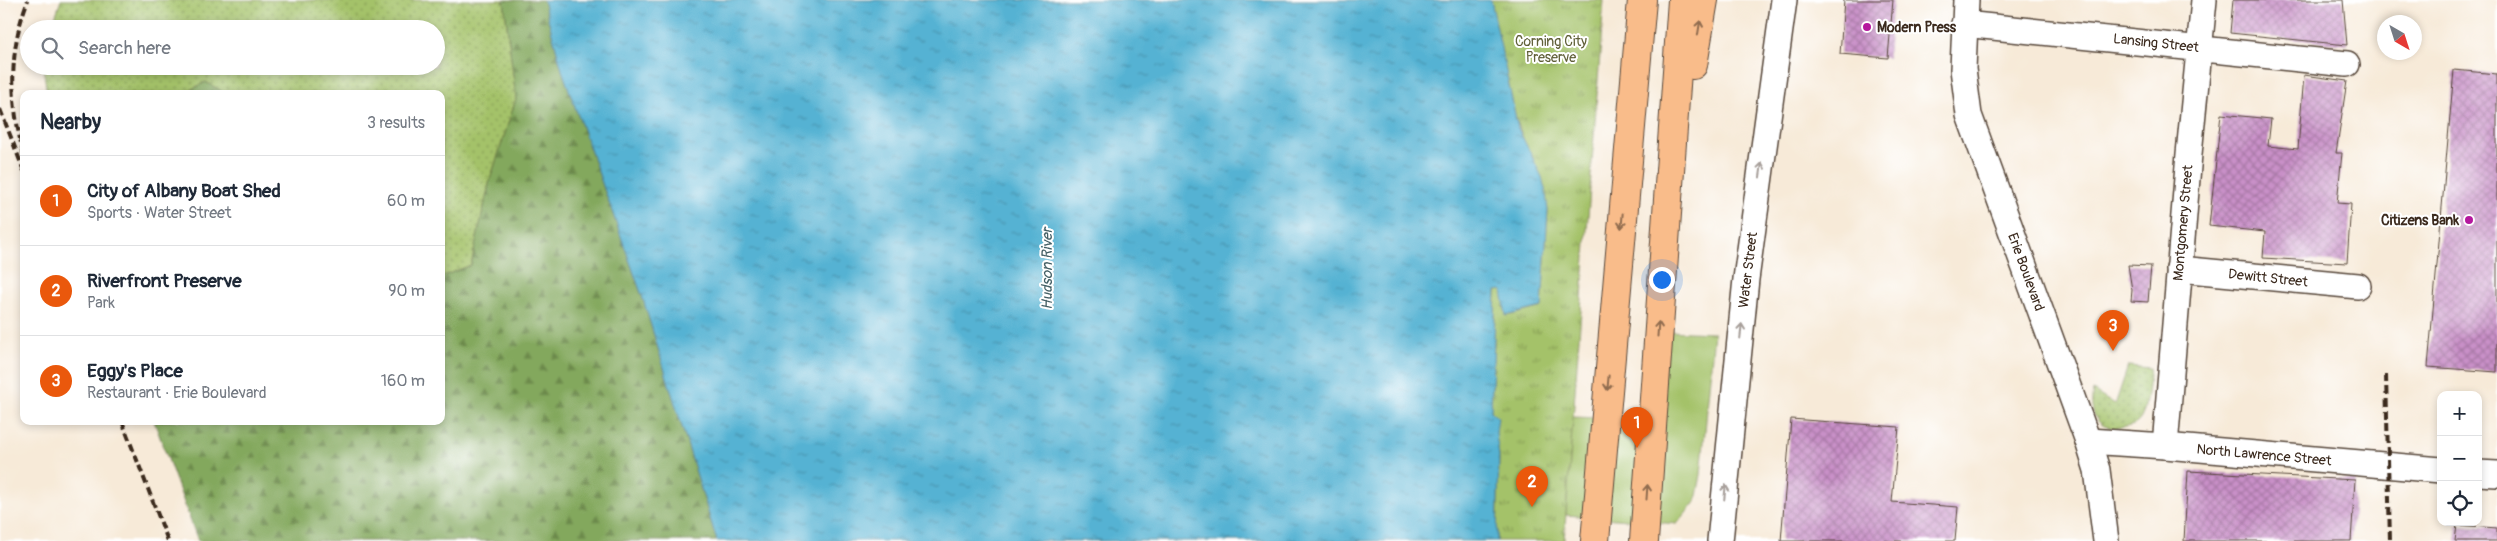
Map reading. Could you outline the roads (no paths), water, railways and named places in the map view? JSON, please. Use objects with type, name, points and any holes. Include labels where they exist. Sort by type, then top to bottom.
[{"type":"highway","points":[[1626,173],[1627,0]]},
{"type":"highway","points":[[1596,539],[1642,0]]},
{"type":"highway","points":[[1644,541],[1663,249],[1682,0]]},
{"type":"highway","points":[[1663,249],[1704,0]]},
{"type":"street","name":"Water Street","points":[[1720,541],[1746,279],[1784,0]]},
{"type":"street","name":"Montgomery Street","points":[[2165,446],[2204,0]]},
{"type":"street","name":"Lansing Street","points":[[1965,12],[2200,47],[2347,64]]},
{"type":"street","name":"Erie Boulevard","points":[[1965,12],[1963,69],[1969,115],[2088,441],[2097,470],[2106,541]]},
{"type":"street","name":"Dewitt Street","points":[[2179,269],[2358,286]]},
{"type":"street","name":"North Lawrence Street","points":[[2088,441],[2437,470]]},
{"type":"street","points":[[2482,473],[2497,474]]},
{"type":"water","name":"Hudson River","points":[[543,0],[1491,0],[1518,128],[1542,177],[1548,210],[1542,307],[1506,316],[1502,290],[1496,291],[1491,411],[1498,417],[1496,433],[1499,456],[1497,541],[717,541],[642,296],[562,70]]},
{"type":"railway","points":[[22,20],[28,0]]},
{"type":"railway","points":[[20,27],[14,58],[13,77],[20,140]]},
{"type":"railway","points":[[0,109],[20,161]]},
{"type":"railway","points":[[2386,375],[2390,541]]},
{"type":"railway","points":[[124,425],[168,541]]},
{"type":"place","name":"Modern Press","points":[[1867,27]]},
{"type":"place","name":"Citizens Bank","points":[[2469,220]]},
{"type":"place","name":"Eggy's Place","points":[[2113,351]]},
{"type":"place","name":"City of Albany Boat Shed","points":[[1637,448]]},
{"type":"place","name":"Riverfront Preserve","points":[[1532,507]]},
{"type":"park label","name":"Corning City Preserve","points":[[1551,49]]}]
